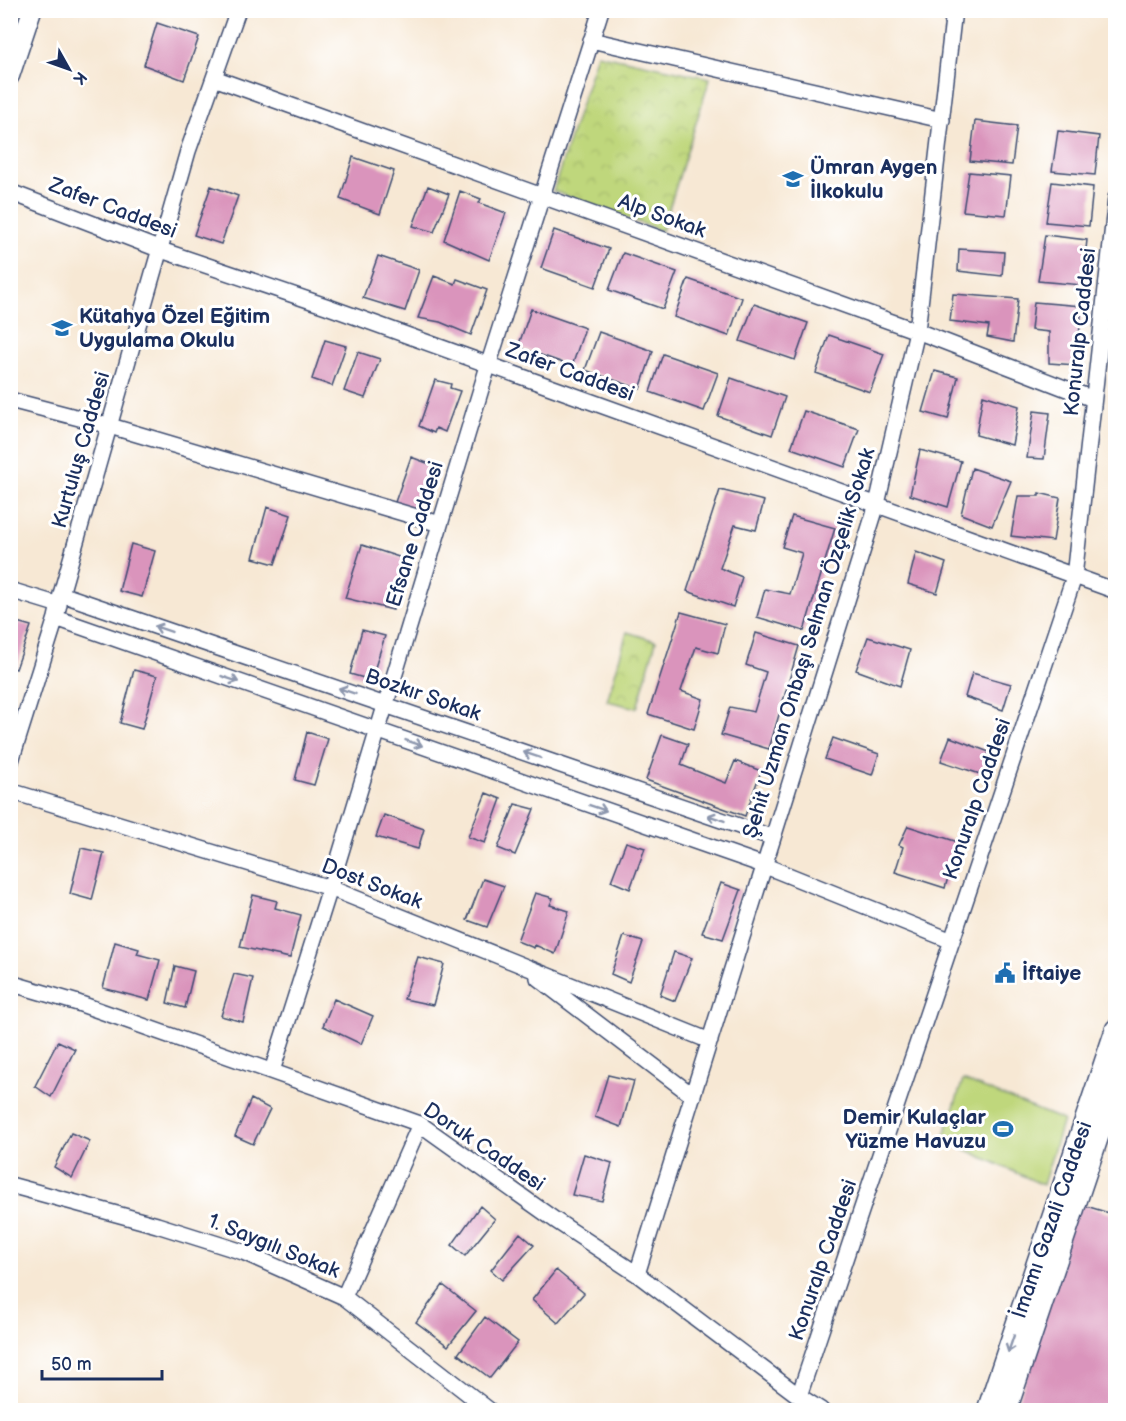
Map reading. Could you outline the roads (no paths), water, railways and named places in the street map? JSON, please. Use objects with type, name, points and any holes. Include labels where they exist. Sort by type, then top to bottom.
[{"type":"main road","name":"İmamı Gazali Caddesi","points":[[988,1410],[1116,1030]]},
{"type":"main road","name":"İmamı Gazali Caddesi","points":[[1006,1410],[1116,1082]]},
{"type":"street","points":[[10,75],[32,10]]},
{"type":"street","name":"Kurtuluş Caddesi","points":[[10,764],[59,605],[188,151],[238,10]]},
{"type":"street","name":"Efsane Caddesi","points":[[272,1071],[330,888],[488,366],[601,10]]},
{"type":"street","name":"Şehit Uzman Onbaşı Selman Özçelik Sokak","points":[[637,1274],[771,837],[877,504],[917,331],[954,10]]},
{"type":"street","points":[[591,40],[942,120]]},
{"type":"street","name":"Alp Sokak","points":[[214,78],[917,331],[1093,399]]},
{"type":"street","name":"Zafer Caddesi","points":[[10,192],[161,250],[326,306],[1116,591]]},
{"type":"street","name":"Konuralp Caddesi","points":[[799,1396],[1074,577],[1116,198]]},
{"type":"street","points":[[10,400],[110,426],[440,524]]},
{"type":"street","points":[[10,590],[59,605],[377,730],[763,866],[952,941]]},
{"type":"street","name":"Bozkır Sokak","points":[[59,605],[385,704],[771,837]]},
{"type":"street","name":"Dost Sokak","points":[[10,790],[330,888],[710,1041]]},
{"type":"street","points":[[521,966],[693,1096]]},
{"type":"street","name":"Doruk Caddesi","points":[[10,983],[78,1003],[420,1124],[555,1220],[637,1274],[799,1396],[821,1410]]},
{"type":"street","points":[[344,1297],[420,1124]]},
{"type":"street","name":"1. Saygılı Sokak","points":[[10,1185],[157,1225],[243,1252],[344,1297],[489,1410]]},
{"type":"place","name":"Ümran Aygen İlkokulu","points":[[793,179]]},
{"type":"place","name":"Kütahya Özel Eğitim Uygulama Okulu","points":[[62,328]]},
{"type":"place","name":"İftaiye","points":[[1005,973]]},
{"type":"place","name":"Demir Kulaçlar Yüzme Havuzu","points":[[1003,1129]]}]
